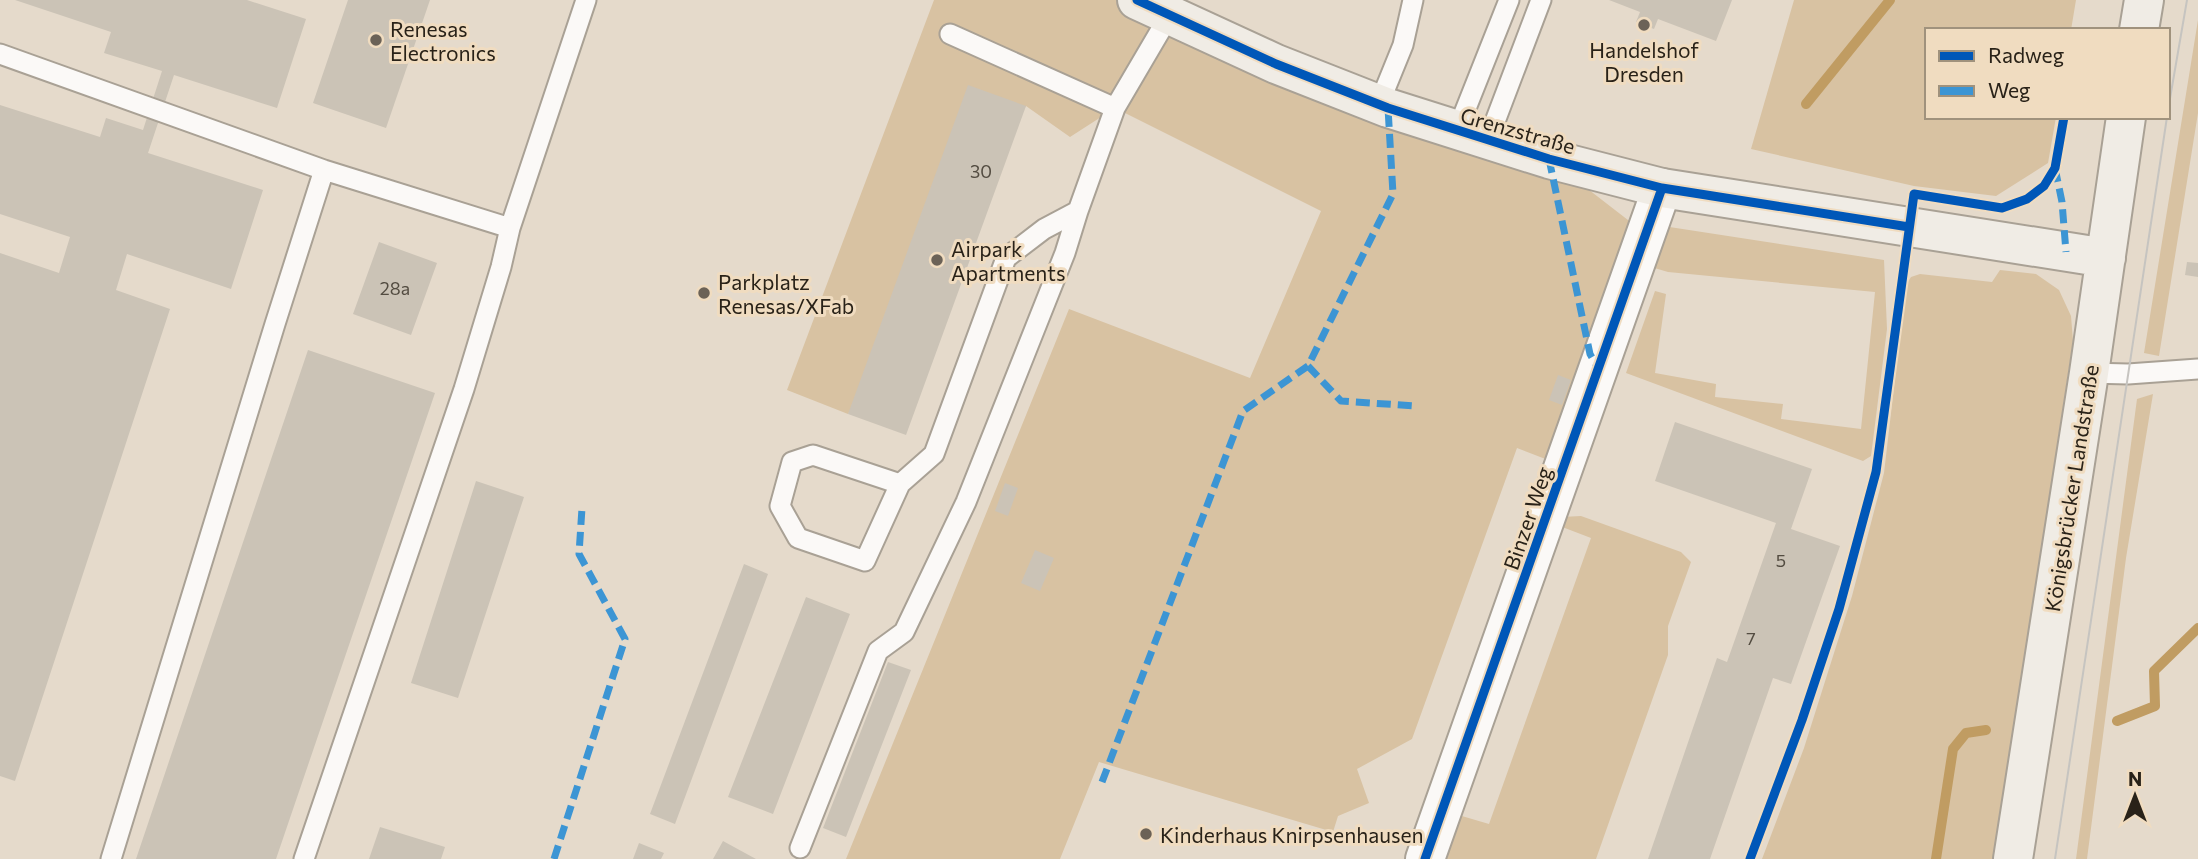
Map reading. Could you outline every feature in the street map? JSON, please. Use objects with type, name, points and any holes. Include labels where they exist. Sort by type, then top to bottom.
[{"type":"main road","points":[[2139,28],[2144,0]]},
{"type":"main road","name":"Grenzstraße","points":[[1147,4],[1276,64],[1379,104],[1472,136],[1661,188],[2106,258]]},
{"type":"main road","name":"Königsbrücker Landstraße","points":[[2013,859],[2126,119]]},
{"type":"street","name":"Binzer Weg","points":[[1425,859],[1661,188]]},
{"type":"lane","points":[[304,859],[464,389],[510,228],[586,0]]},
{"type":"lane","points":[[1379,104],[1403,45],[1413,0]]},
{"type":"lane","points":[[1472,136],[1509,0]]},
{"type":"lane","points":[[1472,136],[1541,0]]},
{"type":"lane","points":[[800,848],[878,651],[904,632],[966,502],[1065,253],[1115,108],[1147,4]]},
{"type":"lane","points":[[950,34],[1115,108]]},
{"type":"lane","points":[[0,54],[324,170],[510,228]]},
{"type":"lane","points":[[111,859],[324,170]]},
{"type":"lane","points":[[900,484],[813,455],[792,461],[780,506],[798,538],[865,561],[900,484],[934,454],[1006,258],[1044,229],[1078,211]]},
{"type":"lane","points":[[2089,373],[2128,374],[2198,369]]},
{"type":"shaded area","points":[[934,0],[1137,0],[1549,159],[1637,227],[1548,460],[1517,448],[1412,739],[1357,769],[1369,803],[1338,816],[1333,832],[1099,762],[1060,859],[846,859],[1069,309],[1250,378],[1321,211],[1115,108],[1070,137],[1026,106],[848,414],[787,390]]},
{"type":"shaded area","points":[[1794,0],[2076,0],[2071,28],[1925,28],[1925,119],[2056,119],[2048,163],[1996,196],[1914,186],[1751,149]]},
{"type":"shaded area","points":[[2198,20],[2198,113],[2159,356],[2144,353]]},
{"type":"shaded area","points":[[1663,226],[1884,260],[1887,329],[1871,456],[1863,461],[1626,373],[1655,291],[1666,294],[1655,373],[1716,384],[1715,397],[1783,404],[1781,419],[1861,429],[1875,292],[1668,272],[1651,267]]},
{"type":"shaded area","points":[[2000,270],[2036,274],[2059,290],[2071,316],[2073,341],[1994,859],[1762,859],[1804,748],[1852,596],[1884,473],[1906,285],[1911,277],[1920,274],[1992,282]]},
{"type":"shaded area","points":[[2153,394],[2126,558],[2087,859],[2076,859],[2137,399]]},
{"type":"shaded area","points":[[1581,516],[1681,552],[1691,562],[1668,626],[1668,655],[1596,859],[1440,859],[1455,814],[1489,824],[1591,538],[1557,525],[1562,517]]},
{"type":"building","points":[[15,0],[247,0],[306,19],[277,108],[174,75],[148,153],[263,190],[231,289],[127,254],[116,290],[170,309],[15,781],[0,776],[0,253],[59,273],[70,237],[0,214],[0,105],[100,137],[106,118],[143,130],[162,71],[104,53],[111,32]]},
{"type":"building","name":"Renesas Electronics","points":[[348,0],[430,0],[386,128],[313,103]]},
{"type":"building","points":[[1609,0],[1732,0],[1716,41],[1658,19],[1654,29],[1636,22],[1640,12]]},
{"type":"building","name":"Airpark Apartments","points":[[968,85],[1026,106],[906,435],[848,414]]},
{"type":"building","points":[[379,242],[437,263],[411,335],[353,314]]},
{"type":"building","points":[[2187,262],[2198,263],[2198,277],[2185,275]]},
{"type":"building","points":[[308,350],[435,393],[276,859],[136,859]]},
{"type":"building","points":[[1558,375],[1571,380],[1562,405],[1549,400]]},
{"type":"building","points":[[1675,422],[1812,469],[1791,529],[1840,546],[1791,684],[1773,678],[1710,859],[1648,859],[1717,658],[1727,662],[1776,523],[1655,481]]},
{"type":"building","points":[[476,481],[524,497],[458,698],[411,683]]},
{"type":"building","points":[[1005,483],[1018,488],[1008,516],[995,511]]},
{"type":"building","points":[[1035,550],[1054,558],[1040,591],[1021,583]]},
{"type":"building","points":[[744,564],[768,574],[675,824],[650,814]]},
{"type":"building","points":[[806,597],[850,614],[773,814],[728,797]]},
{"type":"building","points":[[888,662],[911,670],[846,837],[823,828]]},
{"type":"building","points":[[380,827],[445,847],[441,859],[369,859]]},
{"type":"building","points":[[723,841],[756,859],[713,859]]},
{"type":"building","points":[[639,843],[664,853],[661,859],[633,859]]},
{"type":"waterway","points":[[1806,104],[1890,0]]},
{"type":"waterway","points":[[2117,721],[2155,706],[2154,671],[2198,628]]},
{"type":"waterway","points":[[1936,859],[1953,749],[1966,733],[1986,730]]},
{"type":"tram line","points":[[2170,98],[2187,0]]},
{"type":"tram line","points":[[2055,859],[2167,119]]},
{"type":"marked path","points":[[1102,782],[1243,411],[1308,366],[1393,194],[1388,108]]},
{"type":"marked path","points":[[1549,159],[1590,354],[1598,368]]},
{"type":"marked path","points":[[2055,168],[2062,202],[2066,252]]},
{"type":"marked path","points":[[1308,366],[1341,401],[1415,406]]},
{"type":"marked path","points":[[554,859],[625,639],[579,554],[582,508]]},
{"type":"cycle path","points":[[1137,0],[1276,64],[1388,108],[1549,159],[1662,188],[1909,227]]},
{"type":"cycle path","points":[[1750,859],[1802,720],[1839,609],[1876,472],[1914,194],[2002,208],[2027,199],[2044,186],[2055,168],[2064,119]]},
{"type":"cycle path","points":[[1425,859],[1662,188]]},
{"type":"place","name":"Handelshof Dresden","points":[[1644,25]]},
{"type":"place","name":"Renesas Electronics","points":[[376,40]]},
{"type":"place","name":"Airpark Apartments","points":[[937,260]]},
{"type":"place","name":"Parkplatz Renesas/XFab","points":[[704,293]]},
{"type":"place","name":"Kinderhaus Knirpsenhausen","points":[[1146,834]]}]
